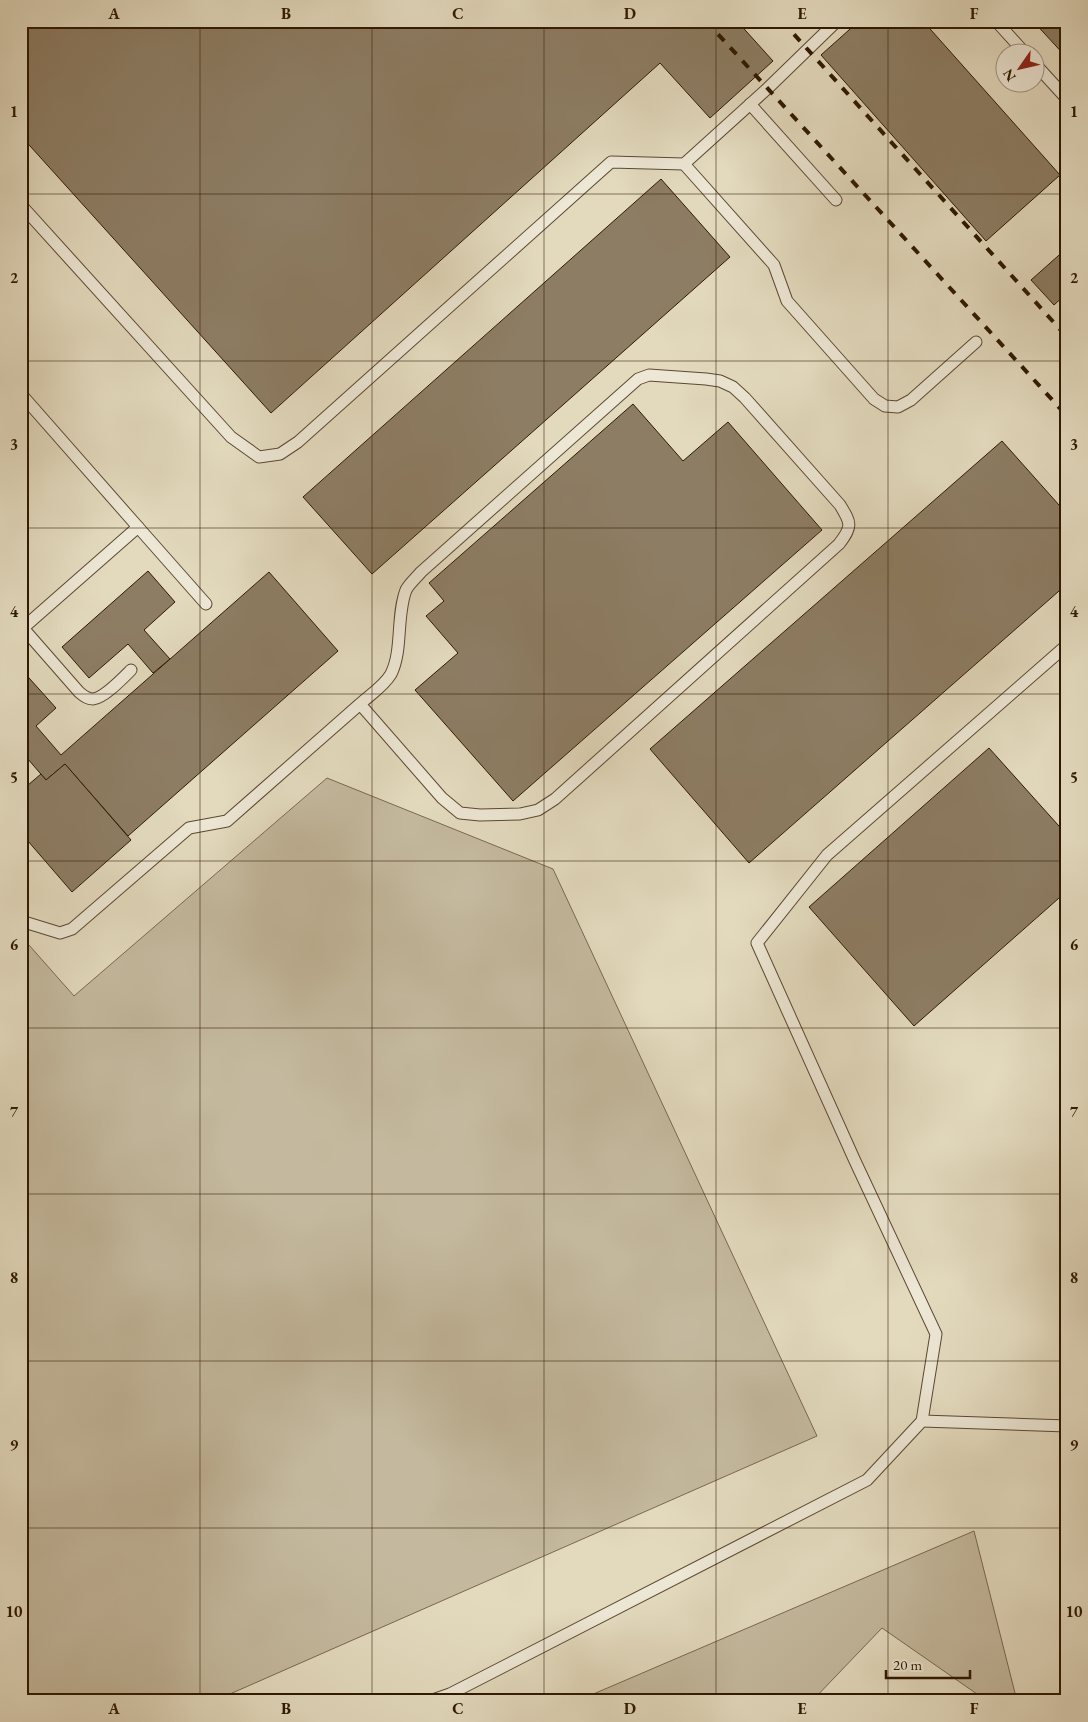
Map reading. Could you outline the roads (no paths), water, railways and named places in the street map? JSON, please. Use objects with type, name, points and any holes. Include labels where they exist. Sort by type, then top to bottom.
[{"type":"lane","points":[[21,205],[231,438],[259,457],[280,454],[298,442],[611,162],[684,164],[837,21]]},
{"type":"lane","points":[[996,21],[1015,42]]},
{"type":"lane","points":[[1046,76],[1067,99]]},
{"type":"lane","points":[[750,104],[836,200]]},
{"type":"lane","points":[[684,164],[774,265],[787,301],[874,399],[885,406],[898,407],[911,400],[976,342]]},
{"type":"lane","points":[[21,921],[60,933],[72,930],[189,828],[227,821],[360,704],[379,688],[390,674],[396,657],[406,588],[620,393],[638,379],[649,375],[706,379],[720,381],[732,387],[840,505],[849,520],[848,532],[840,544],[555,799],[538,810],[520,814],[488,815],[460,813],[442,798],[360,704]]},
{"type":"lane","points":[[21,394],[206,604]]},
{"type":"lane","points":[[131,670],[104,694],[95,699],[86,698],[22,627],[138,527]]},
{"type":"lane","points":[[430,1701],[450,1694],[867,1480],[922,1421],[936,1334],[855,1161],[757,943],[827,855],[1067,645]]},
{"type":"lane","points":[[922,1421],[1067,1426]]},
{"type":"railway","points":[[706,21],[1067,416]]},
{"type":"railway","points":[[782,21],[1067,337]]}]
